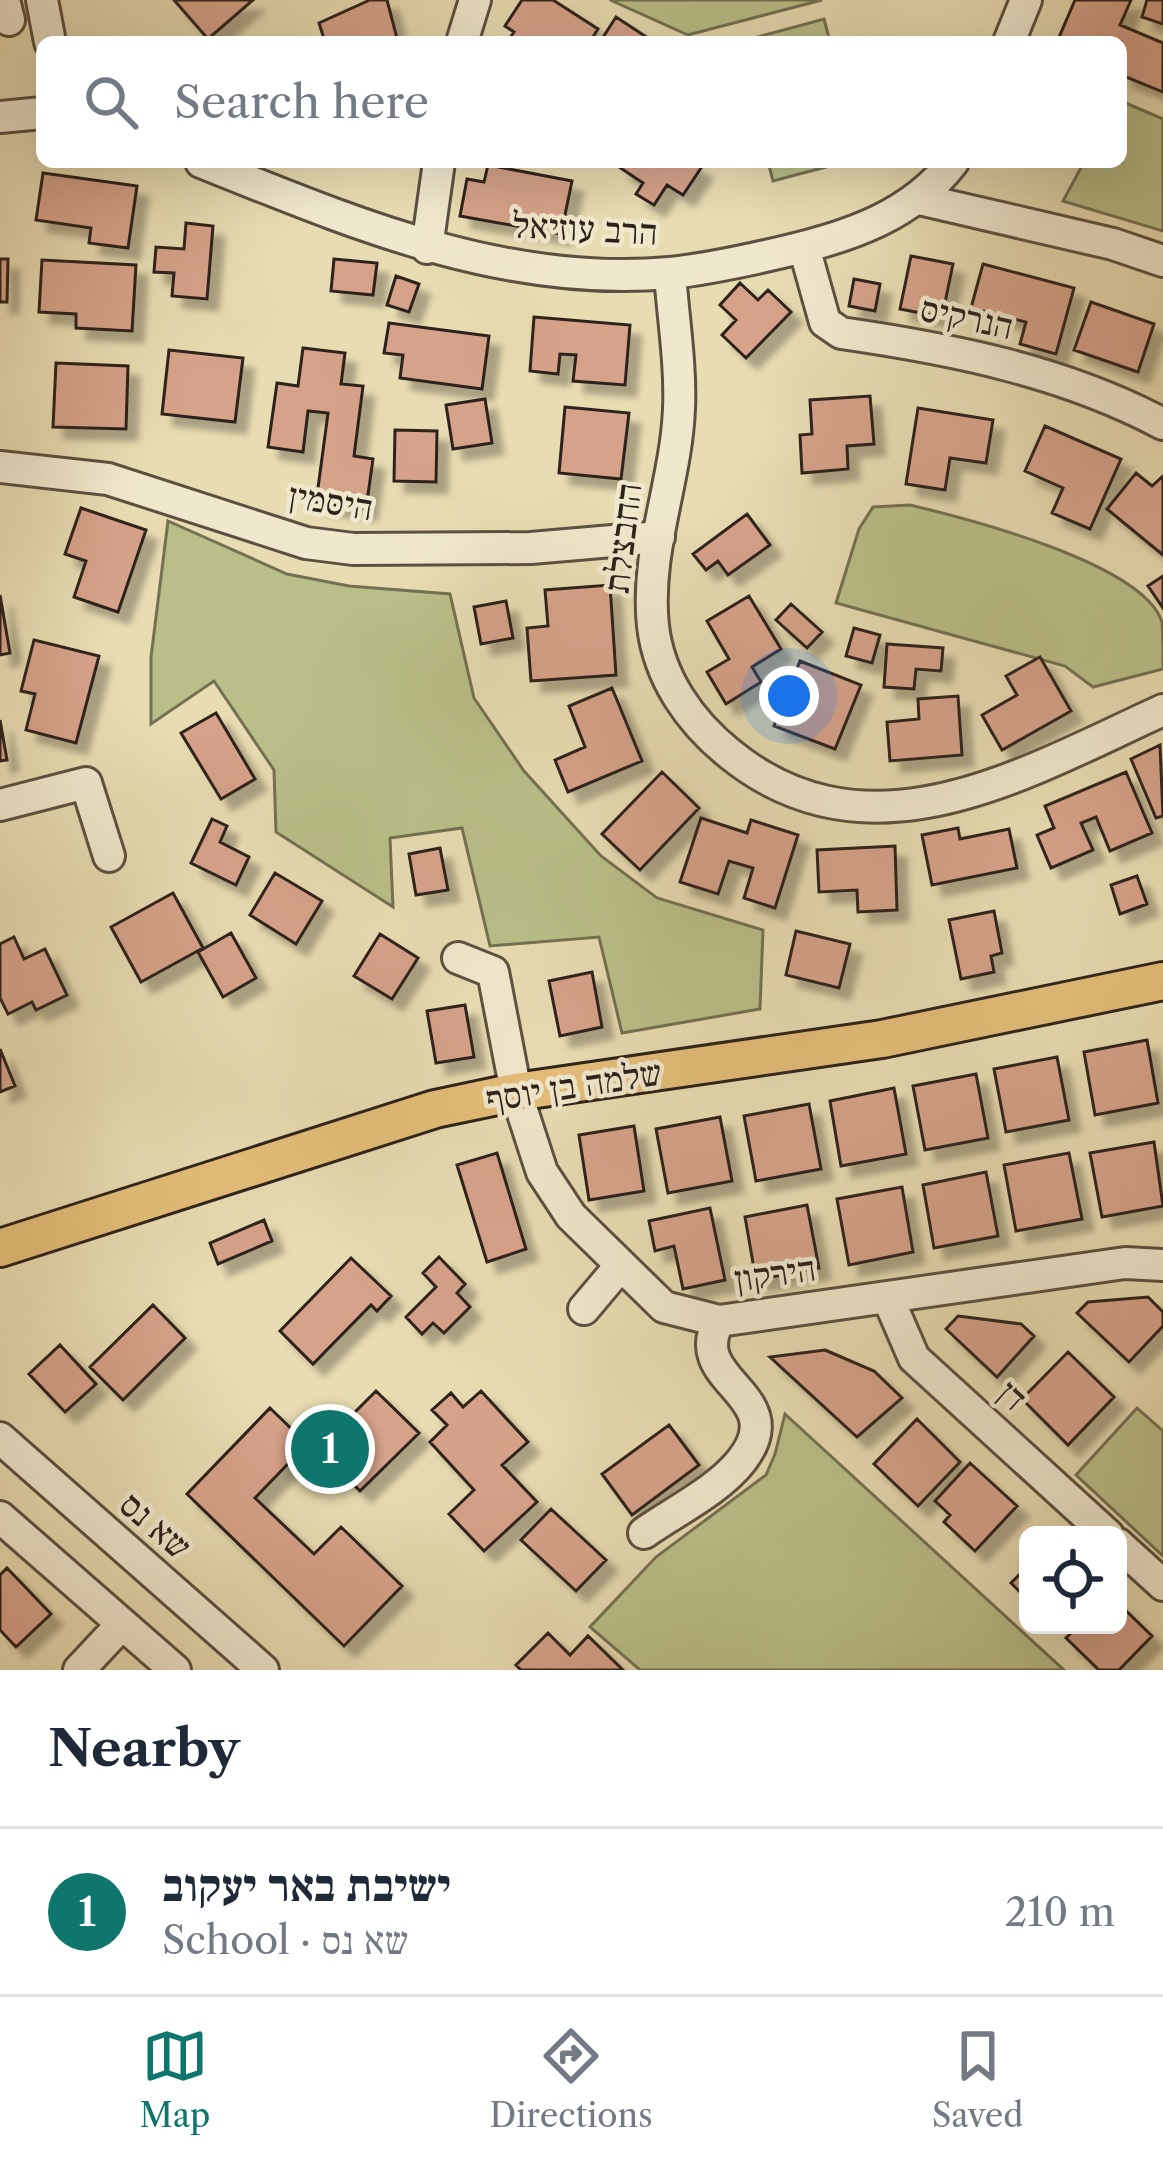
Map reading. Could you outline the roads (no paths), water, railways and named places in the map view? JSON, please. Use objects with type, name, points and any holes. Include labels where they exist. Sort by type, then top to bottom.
[{"type":"main road","name":"שלמה בן יוסף","points":[[0,1248],[434,1108],[862,1043],[1163,982]]},
{"type":"street","points":[[42,0],[49,36]]},
{"type":"street","points":[[464,36],[475,0]]},
{"type":"street","points":[[1011,36],[1026,0]]},
{"type":"street","points":[[0,117],[36,114]]},
{"type":"street","name":"הרב עוזיאל","points":[[216,168],[364,228],[428,248],[540,268],[670,273],[804,247],[883,220],[919,199],[947,168]]},
{"type":"street","points":[[428,248],[438,168]]},
{"type":"street","points":[[919,199],[1112,244],[1163,261]]},
{"type":"street","name":"הנרקיס","points":[[804,247],[825,322],[841,333],[1000,363],[1090,390],[1163,424]]},
{"type":"street","name":"החבצלת","points":[[670,273],[679,408],[651,592],[653,625],[658,656],[672,687],[689,715],[714,741],[782,789],[857,809],[925,804],[1037,767],[1163,710]]},
{"type":"street","name":"היסמין","points":[[0,466],[109,478],[306,543],[352,548],[531,548],[659,537]]},
{"type":"street","points":[[0,805],[86,783],[109,856]]},
{"type":"street","name":"הירקון","points":[[458,958],[493,972],[516,1092],[542,1172],[571,1216],[664,1307],[719,1321],[1125,1263],[1163,1265]]},
{"type":"street","points":[[584,1309],[621,1265]]},
{"type":"street","name":"דן","points":[[887,1298],[914,1358],[1098,1526]]},
{"type":"street","points":[[644,1533],[733,1471],[751,1442],[755,1429],[750,1402],[711,1357],[709,1339],[719,1321]]},
{"type":"street","name":"שא נס","points":[[0,1438],[262,1670]]},
{"type":"street","points":[[0,1517],[175,1670]]},
{"type":"street","points":[[1127,1552],[1163,1585]]},
{"type":"street","points":[[79,1670],[122,1624]]},
{"type":"place","name":"ישיבת באר יעקוב","points":[[330,1449]]}]
